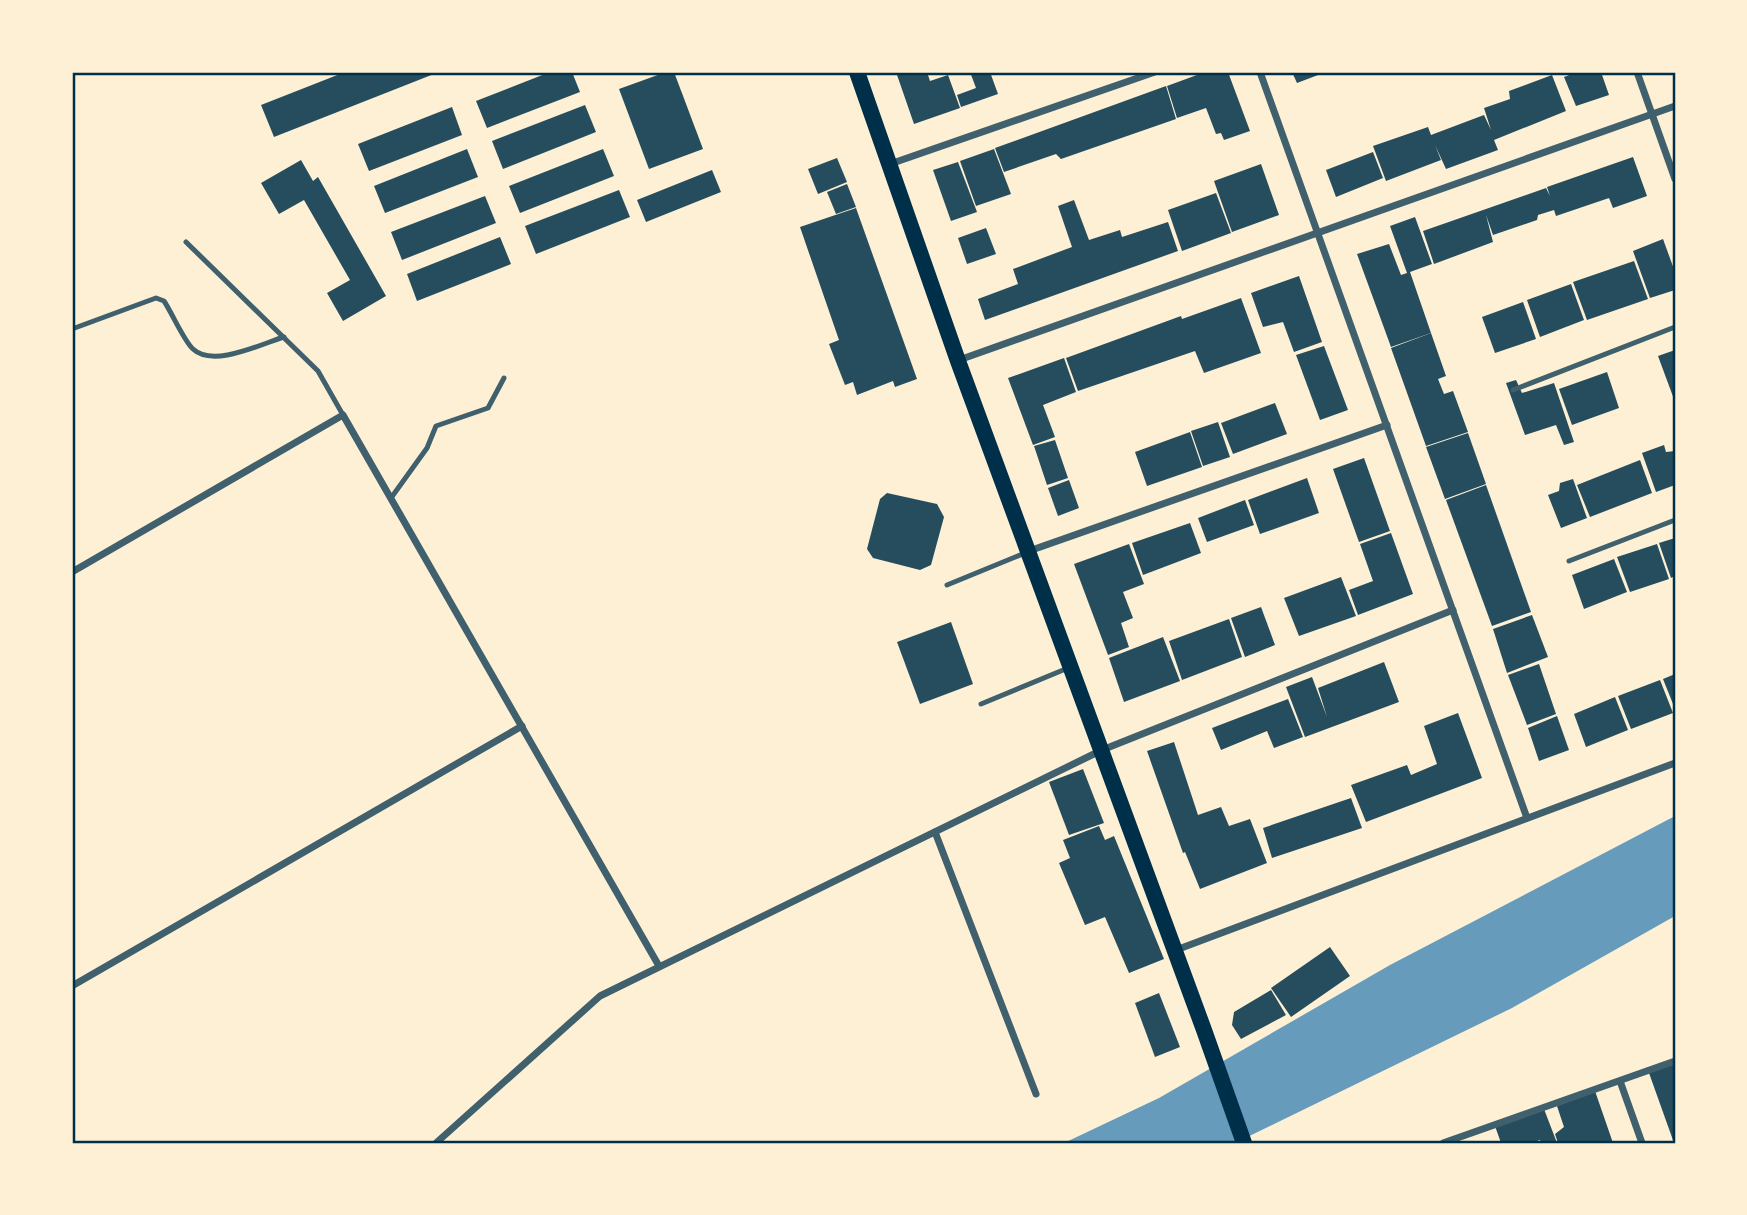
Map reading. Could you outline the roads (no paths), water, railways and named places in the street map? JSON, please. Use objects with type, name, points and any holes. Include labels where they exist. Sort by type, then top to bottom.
[{"type":"main road","points":[[857,72],[958,361],[1244,1143]]},
{"type":"street","points":[[890,164],[1155,72]]},
{"type":"street","points":[[1260,72],[1527,818]]},
{"type":"street","points":[[1637,72],[1675,179]]},
{"type":"street","points":[[958,361],[1675,106]]},
{"type":"street","points":[[72,572],[343,415],[659,966]]},
{"type":"street","points":[[1028,551],[1387,425]]},
{"type":"street","points":[[436,1143],[600,996],[1102,750],[1453,610]]},
{"type":"street","points":[[72,986],[522,726]]},
{"type":"street","points":[[1175,950],[1675,763]]},
{"type":"street","points":[[935,832],[1036,1094]]},
{"type":"street","points":[[1443,1143],[1675,1061]]},
{"type":"street","points":[[1620,1081],[1642,1143]]},
{"type":"lane","points":[[186,242],[318,370],[343,415]]},
{"type":"lane","points":[[72,329],[156,298],[164,301],[193,349],[208,357],[225,356],[284,337]]},
{"type":"lane","points":[[1513,390],[1675,327]]},
{"type":"lane","points":[[391,498],[427,448],[436,426],[488,408],[504,378]]},
{"type":"lane","points":[[1569,561],[1675,520]]},
{"type":"lane","points":[[947,585],[1028,551]]},
{"type":"lane","points":[[981,704],[1071,666]]},
{"type":"water","points":[[1675,816],[1675,916],[1512,1008],[1235,1143],[1064,1143],[1159,1098],[1390,965]]}]
